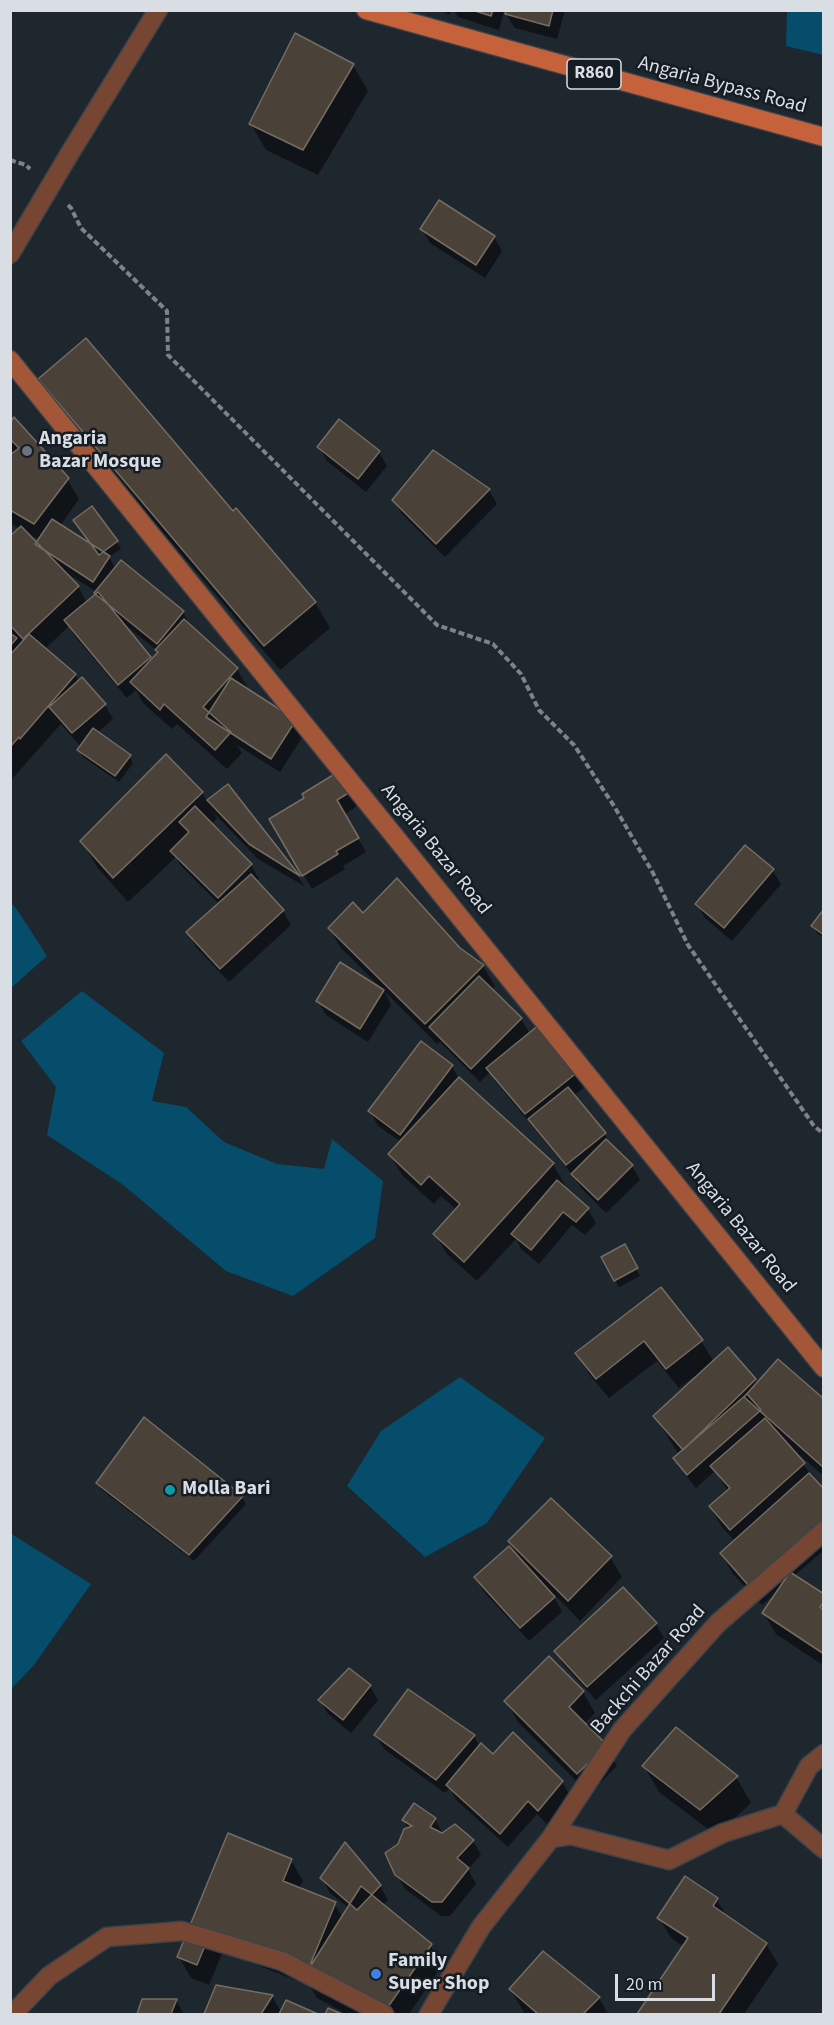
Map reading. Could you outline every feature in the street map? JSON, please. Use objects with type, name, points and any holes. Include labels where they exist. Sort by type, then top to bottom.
[{"type":"main road","name":"Angaria Bypass Road","points":[[366,10],[824,137]]},
{"type":"main road","name":"Angaria Bazar Road","points":[[10,360],[824,1368]]},
{"type":"street","points":[[10,254],[158,10]]},
{"type":"street","name":"Backchi Bazar Road","points":[[429,2014],[481,1927],[551,1838],[622,1730],[718,1623],[824,1531]]},
{"type":"street","points":[[551,1838],[571,1835],[669,1860],[723,1833],[783,1814],[809,1766],[824,1754]]},
{"type":"street","points":[[783,1814],[824,1849]]},
{"type":"street","points":[[13,2014],[49,1976],[107,1937],[182,1931],[282,1961],[384,2014]]},
{"type":"path","points":[[48,191],[71,208],[81,228],[168,311],[168,355],[437,625],[493,644],[521,674],[538,710],[574,745],[614,806],[653,873],[688,945],[814,1126],[824,1134]]},
{"type":"water","points":[[787,11],[823,11],[823,55],[786,46]]},
{"type":"water","points":[[11,903],[47,956],[11,988]]},
{"type":"water","points":[[82,991],[164,1053],[152,1101],[186,1107],[224,1142],[277,1164],[324,1169],[332,1139],[383,1181],[375,1238],[293,1296],[226,1271],[122,1184],[47,1135],[56,1087],[21,1041]]},
{"type":"water","points":[[460,1377],[545,1438],[487,1523],[425,1557],[347,1486],[381,1431]]},
{"type":"water","points":[[10,1533],[91,1584],[34,1665],[11,1689]]},
{"type":"building","points":[[472,10],[493,10],[491,16]]},
{"type":"building","points":[[506,10],[553,10],[549,26],[505,14]]},
{"type":"building","points":[[295,33],[354,64],[303,150],[249,124]]},
{"type":"building","points":[[439,200],[495,236],[476,265],[420,229]]},
{"type":"building","points":[[86,338],[233,511],[236,508],[316,602],[264,646],[38,379]]},
{"type":"building","name":"Angaria Bazar Mosque","points":[[14,417],[69,478],[34,524],[10,510],[10,423]]},
{"type":"building","points":[[339,419],[380,451],[358,479],[317,447]]},
{"type":"building","points":[[10,439],[19,448],[10,455]]},
{"type":"building","points":[[433,450],[490,489],[436,544],[392,500]]},
{"type":"building","points":[[92,506],[118,541],[99,555],[73,520]]},
{"type":"building","points":[[52,519],[110,556],[93,582],[35,544]]},
{"type":"building","points":[[21,526],[79,586],[23,639],[10,625],[10,536]]},
{"type":"building","points":[[121,560],[184,611],[157,644],[94,593]]},
{"type":"building","points":[[98,592],[151,657],[118,685],[64,620]]},
{"type":"building","points":[[184,619],[238,668],[203,707],[231,732],[215,750],[164,704],[160,710],[130,682],[158,652],[155,650]]},
{"type":"building","points":[[10,633],[17,638],[10,646]]},
{"type":"building","points":[[29,634],[76,674],[20,739],[19,737],[10,747],[10,655]]},
{"type":"building","points":[[82,677],[106,704],[72,733],[49,707]]},
{"type":"building","points":[[231,678],[296,720],[271,759],[206,717]]},
{"type":"building","points":[[93,728],[131,755],[115,776],[77,750]]},
{"type":"building","points":[[166,754],[203,792],[113,878],[80,841]]},
{"type":"building","points":[[338,772],[350,792],[337,800],[359,838],[336,851],[338,854],[302,876],[269,819],[304,798],[302,794]]},
{"type":"building","points":[[228,784],[300,876],[249,844],[207,800]]},
{"type":"building","points":[[195,806],[252,864],[218,898],[170,851],[189,832],[179,822]]},
{"type":"building","points":[[745,845],[774,869],[724,928],[695,904]]},
{"type":"building","points":[[251,874],[284,910],[220,969],[186,932]]},
{"type":"building","points":[[397,878],[460,948],[484,965],[425,1024],[328,928],[353,902],[363,913]]},
{"type":"building","points":[[824,909],[824,935],[811,926]]},
{"type":"building","points":[[340,962],[384,990],[360,1029],[316,1001]]},
{"type":"building","points":[[479,976],[522,1018],[471,1069],[429,1027]]},
{"type":"building","points":[[540,1024],[579,1071],[525,1114],[486,1068]]},
{"type":"building","points":[[421,1041],[453,1065],[400,1135],[368,1111]]},
{"type":"building","points":[[459,1077],[554,1163],[464,1262],[433,1234],[460,1204],[429,1176],[421,1185],[388,1154]]},
{"type":"building","points":[[568,1087],[606,1133],[566,1165],[528,1119]]},
{"type":"building","points":[[606,1139],[633,1165],[598,1200],[571,1174]]},
{"type":"building","points":[[557,1180],[589,1208],[576,1222],[563,1212],[531,1250],[511,1234]]},
{"type":"building","points":[[625,1244],[638,1268],[614,1281],[601,1257]]},
{"type":"building","points":[[661,1287],[703,1340],[666,1369],[644,1341],[596,1379],[575,1353]]},
{"type":"building","points":[[728,1347],[756,1379],[683,1450],[653,1416]]},
{"type":"building","points":[[778,1359],[824,1399],[824,1468],[744,1397]]},
{"type":"building","points":[[747,1394],[761,1410],[687,1475],[673,1458]]},
{"type":"building","name":"Molla Bari","points":[[144,1417],[243,1496],[189,1555],[96,1483]]},
{"type":"building","points":[[765,1418],[805,1463],[730,1530],[709,1506],[730,1488],[710,1466]]},
{"type":"building","points":[[809,1473],[824,1489],[824,1520],[749,1586],[720,1553]]},
{"type":"building","points":[[551,1498],[612,1556],[568,1601],[508,1541]]},
{"type":"building","points":[[509,1546],[555,1597],[520,1628],[474,1577]]},
{"type":"building","points":[[790,1572],[824,1594],[824,1602],[820,1607],[824,1610],[824,1654],[762,1613]]},
{"type":"building","points":[[623,1587],[657,1623],[587,1687],[554,1651]]},
{"type":"building","points":[[549,1656],[584,1691],[569,1707],[607,1745],[577,1774],[504,1701]]},
{"type":"building","points":[[349,1668],[371,1685],[343,1720],[318,1700]]},
{"type":"building","points":[[408,1689],[475,1735],[436,1780],[374,1735]]},
{"type":"building","points":[[676,1727],[738,1776],[700,1810],[642,1766]]},
{"type":"building","points":[[513,1732],[563,1781],[538,1811],[528,1801],[500,1834],[446,1785],[481,1743],[493,1754]]},
{"type":"building","points":[[414,1803],[436,1818],[430,1827],[442,1833],[455,1824],[474,1840],[457,1858],[469,1868],[442,1902],[432,1902],[395,1875],[385,1853],[398,1844],[404,1829],[412,1826],[402,1820]]},
{"type":"building","points":[[228,1833],[292,1859],[283,1881],[336,1902],[308,1970],[211,1931],[197,1965],[177,1957]]},
{"type":"building","points":[[345,1842],[381,1885],[357,1910],[320,1878]]},
{"type":"building","points":[[685,1876],[718,1898],[713,1906],[767,1943],[719,2014],[637,2014],[688,1938],[657,1918]]},
{"type":"building","points":[[361,1886],[432,1944],[383,2014],[303,1978]]},
{"type":"building","points":[[543,1951],[600,1997],[583,2014],[538,2014],[509,1989]]},
{"type":"building","points":[[216,1985],[273,1995],[261,2014],[204,2014]]},
{"type":"building","points":[[142,1999],[177,1999],[171,2014],[137,2014]]},
{"type":"building","points":[[286,2000],[318,2014],[279,2014]]},
{"type":"building","points":[[328,2008],[342,2014],[325,2014]]},
{"type":"place","name":"Angaria Bazar Mosque","points":[[27,451]]},
{"type":"place","name":"Molla Bari","points":[[170,1490]]},
{"type":"place","name":"Family Super Shop","points":[[376,1974]]}]
